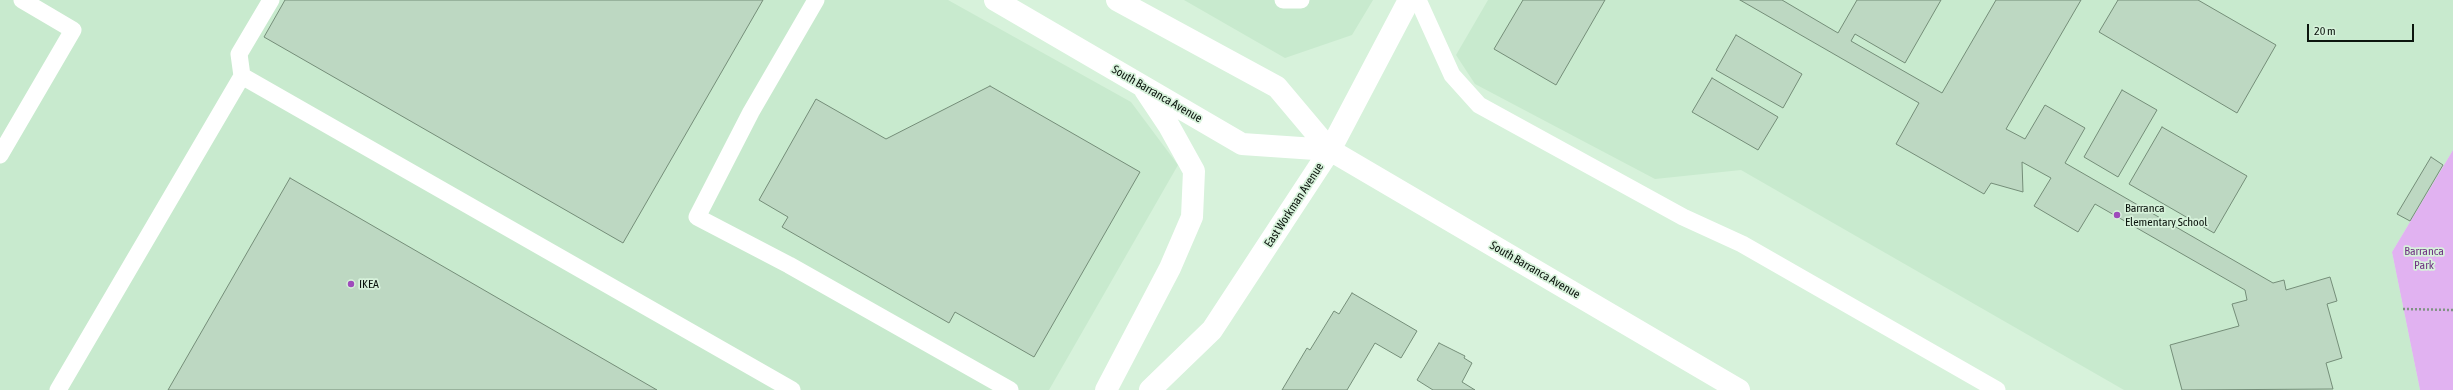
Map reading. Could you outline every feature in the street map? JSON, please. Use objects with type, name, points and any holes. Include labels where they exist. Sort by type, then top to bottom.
[{"type":"main road","name":"South Barranca Avenue","points":[[995,0],[1242,144],[1330,150]]},
{"type":"main road","name":"South Barranca Avenue","points":[[1117,0],[1277,87],[1330,150],[1739,390]]},
{"type":"main road","name":"East Workman Avenue","points":[[1150,390],[1212,330],[1330,150],[1409,0]]},
{"type":"main road","points":[[1106,390],[1170,268],[1192,217],[1194,171],[1169,126],[1141,84]]},
{"type":"lane","points":[[0,155],[74,30],[22,0]]},
{"type":"lane","points":[[58,390],[242,76],[239,54],[271,0]]},
{"type":"lane","points":[[816,0],[751,112],[697,217],[789,265],[1010,390]]},
{"type":"lane","points":[[1283,0],[1301,0]]},
{"type":"lane","points":[[1418,0],[1452,75],[1479,105],[1683,217],[1742,244],[1997,390]]},
{"type":"lane","points":[[242,76],[792,390]]},
{"type":"path","points":[[2403,309],[2453,310]]},
{"type":"shaded area","points":[[0,0],[948,0],[1131,102],[1178,165],[1049,390],[0,390]]},
{"type":"shaded area","points":[[1184,0],[1373,0],[1352,35],[1285,58]]},
{"type":"shaded area","name":"Barranca Elementary School","points":[[1488,0],[2453,0],[2453,150],[2392,252],[2420,390],[2124,390],[1741,170],[1655,179],[1475,84],[1456,55]]},
{"type":"green space","name":"Barranca Park","points":[[2453,150],[2453,390],[2420,390],[2392,252]]},
{"type":"building","points":[[285,0],[763,0],[623,243],[264,37]]},
{"type":"building","points":[[1523,0],[1605,0],[1556,85],[1494,49]]},
{"type":"building","points":[[1740,0],[1782,0],[1838,33],[1857,0],[1941,0],[1905,63],[1855,34],[1851,41],[1942,93],[1996,0],[2081,0],[2006,129],[2025,139],[2045,105],[2085,128],[2065,163],[2273,283],[2284,280],[2286,290],[2330,277],[2337,301],[2327,304],[2342,358],[2326,363],[2333,389],[2182,390],[2170,345],[2239,326],[2232,304],[2247,300],[2245,290],[2095,204],[2078,232],[2034,206],[2051,178],[2022,162],[2023,192],[1991,183],[1984,194],[1896,144],[1919,103]]},
{"type":"building","points":[[2118,0],[2198,0],[2276,45],[2237,113],[2099,32]]},
{"type":"building","points":[[1736,35],[1802,74],[1783,108],[1716,70]]},
{"type":"building","points":[[1712,78],[1778,117],[1758,150],[1692,112]]},
{"type":"building","points":[[990,86],[1140,172],[1034,357],[955,312],[949,323],[782,227],[788,217],[759,200],[816,99],[886,139]]},
{"type":"building","points":[[2122,90],[2157,110],[2118,177],[2084,157]]},
{"type":"building","points":[[2162,127],[2247,176],[2214,233],[2129,184]]},
{"type":"building","points":[[2431,157],[2443,165],[2410,221],[2397,214]]},
{"type":"building","name":"IKEA","points":[[290,178],[657,390],[168,390]]},
{"type":"building","points":[[1352,293],[1417,331],[1401,358],[1375,343],[1347,390],[1282,390],[1307,348],[1310,350],[1334,311],[1339,314]]},
{"type":"building","points":[[1439,343],[1465,356],[1464,358],[1472,363],[1462,382],[1475,390],[1433,390],[1417,380]]},
{"type":"place","name":"Barranca Elementary School","points":[[2117,215]]},
{"type":"place","name":"IKEA","points":[[351,284]]}]
